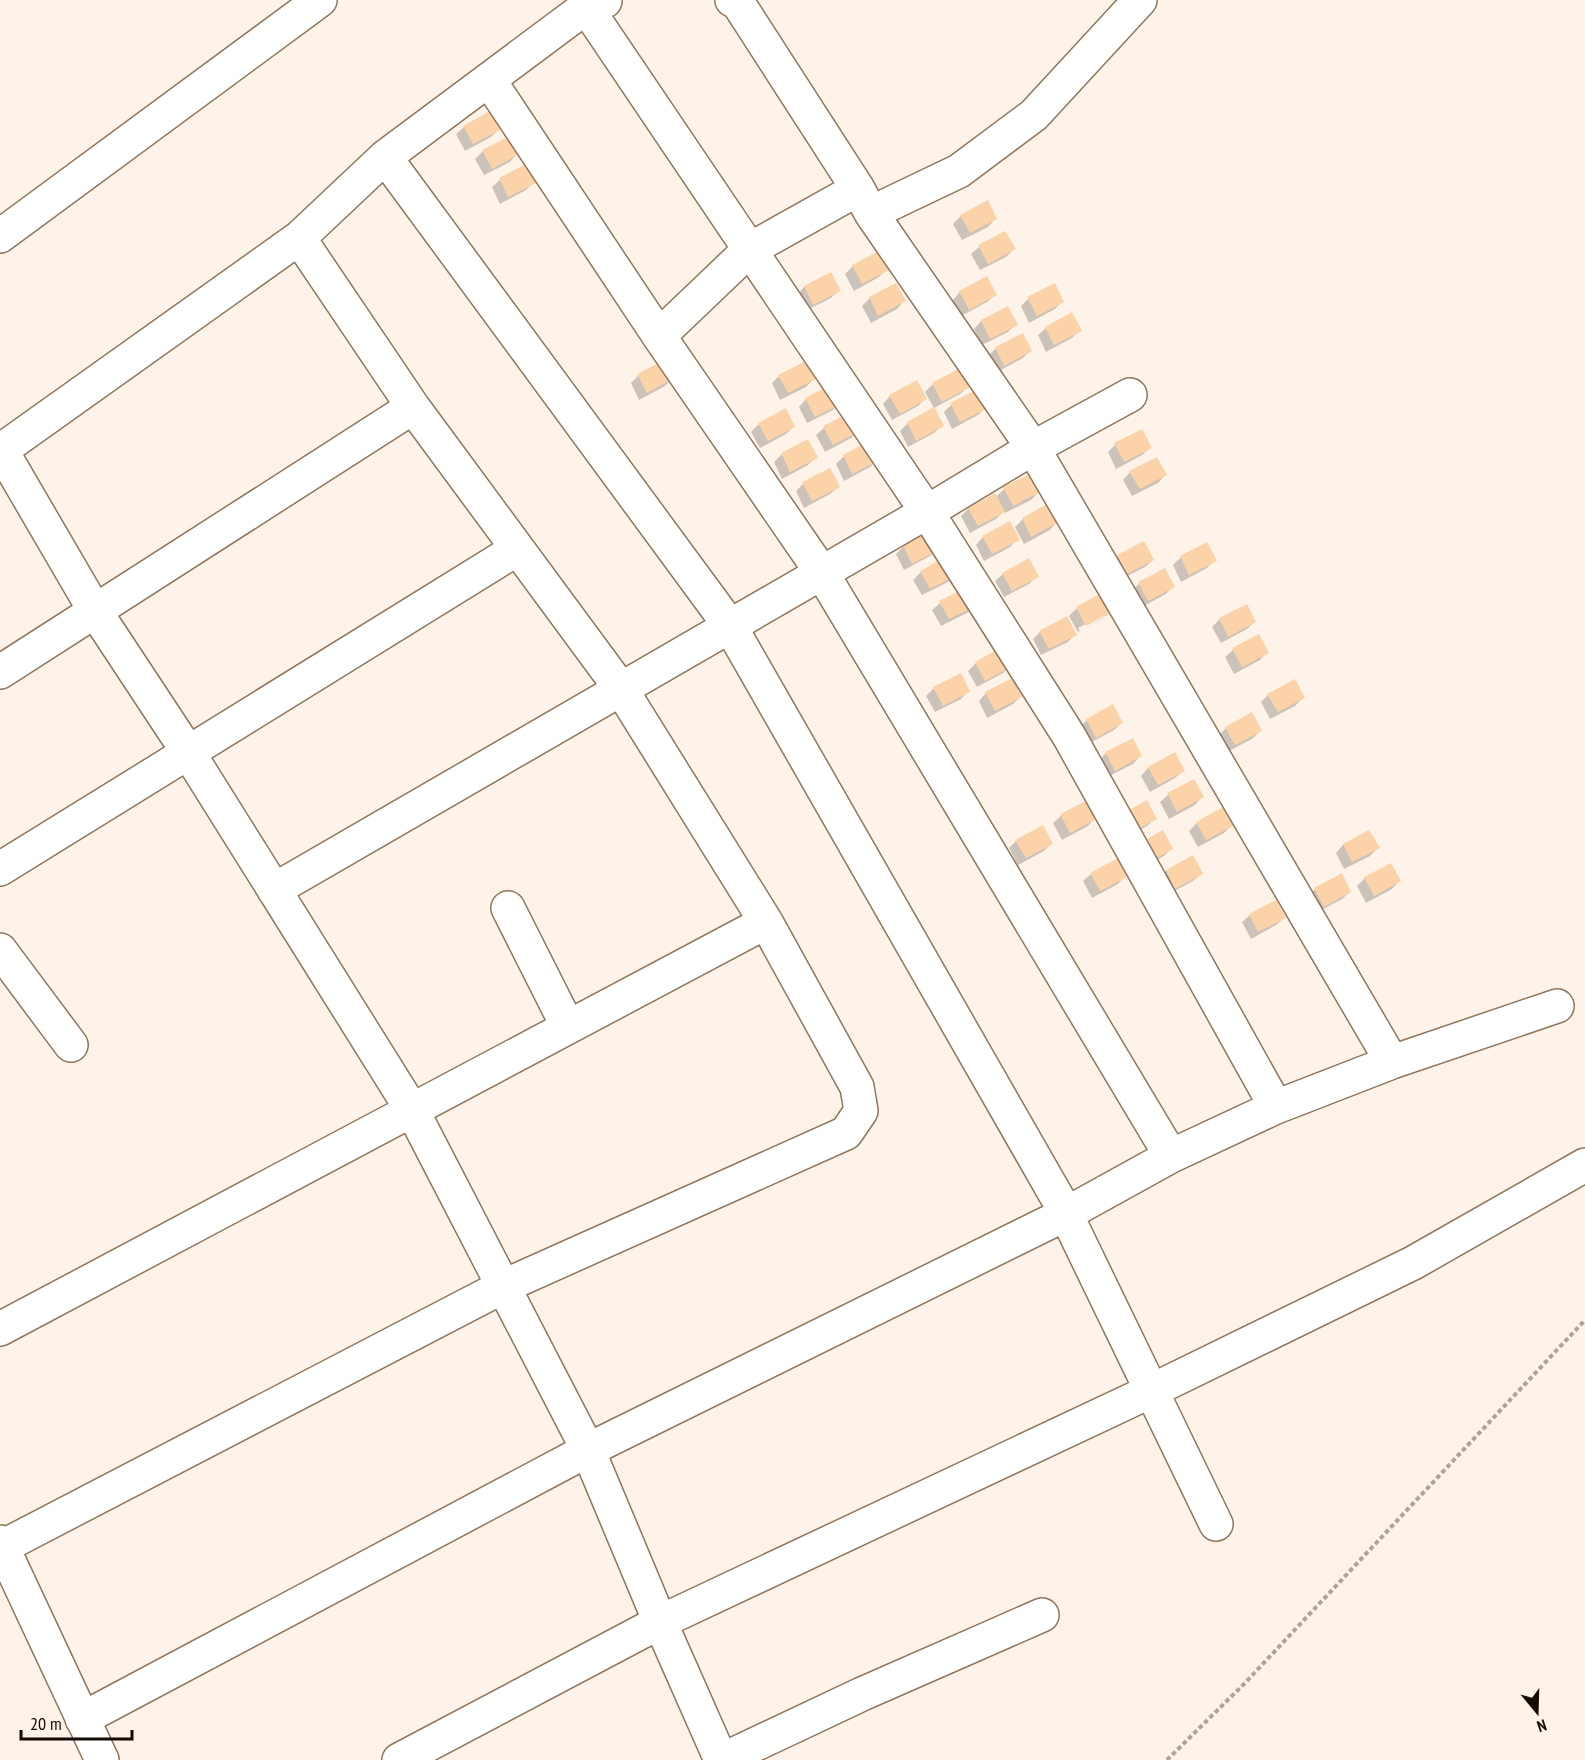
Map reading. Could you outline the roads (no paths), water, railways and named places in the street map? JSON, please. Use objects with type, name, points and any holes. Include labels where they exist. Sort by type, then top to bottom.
[{"type":"street","points":[[0,236],[320,0]]},
{"type":"street","points":[[732,0],[738,3],[864,201],[1033,448],[1392,1062]]},
{"type":"street","points":[[659,336],[749,250],[864,201],[959,171],[1034,115],[1140,0]]},
{"type":"street","points":[[1042,1615],[862,1694],[721,1760],[588,1450],[412,1110],[188,752],[95,611],[0,450],[299,238],[385,157],[597,4],[749,250],[927,512],[1070,736],[1276,1107]]},
{"type":"street","points":[[489,80],[659,336],[822,573],[1171,1156]]},
{"type":"street","points":[[385,157],[730,627],[1065,1214],[1216,1524]]},
{"type":"street","points":[[102,1760],[1,1546],[502,1287],[846,1133],[861,1111],[857,1087],[766,922],[621,689],[413,407],[299,238]]},
{"type":"street","points":[[274,890],[730,627],[1033,448],[1130,395]]},
{"type":"street","points":[[0,672],[413,407]]},
{"type":"street","points":[[0,869],[517,549]]},
{"type":"street","points":[[508,908],[568,1028]]},
{"type":"street","points":[[0,1329],[766,922]]},
{"type":"street","points":[[0,950],[71,1046]]},
{"type":"street","points":[[82,1719],[588,1450],[1065,1214],[1171,1156],[1276,1107],[1392,1062],[1557,1006]]},
{"type":"street","points":[[399,1760],[660,1622],[1151,1391],[1413,1263],[1585,1165]]}]
